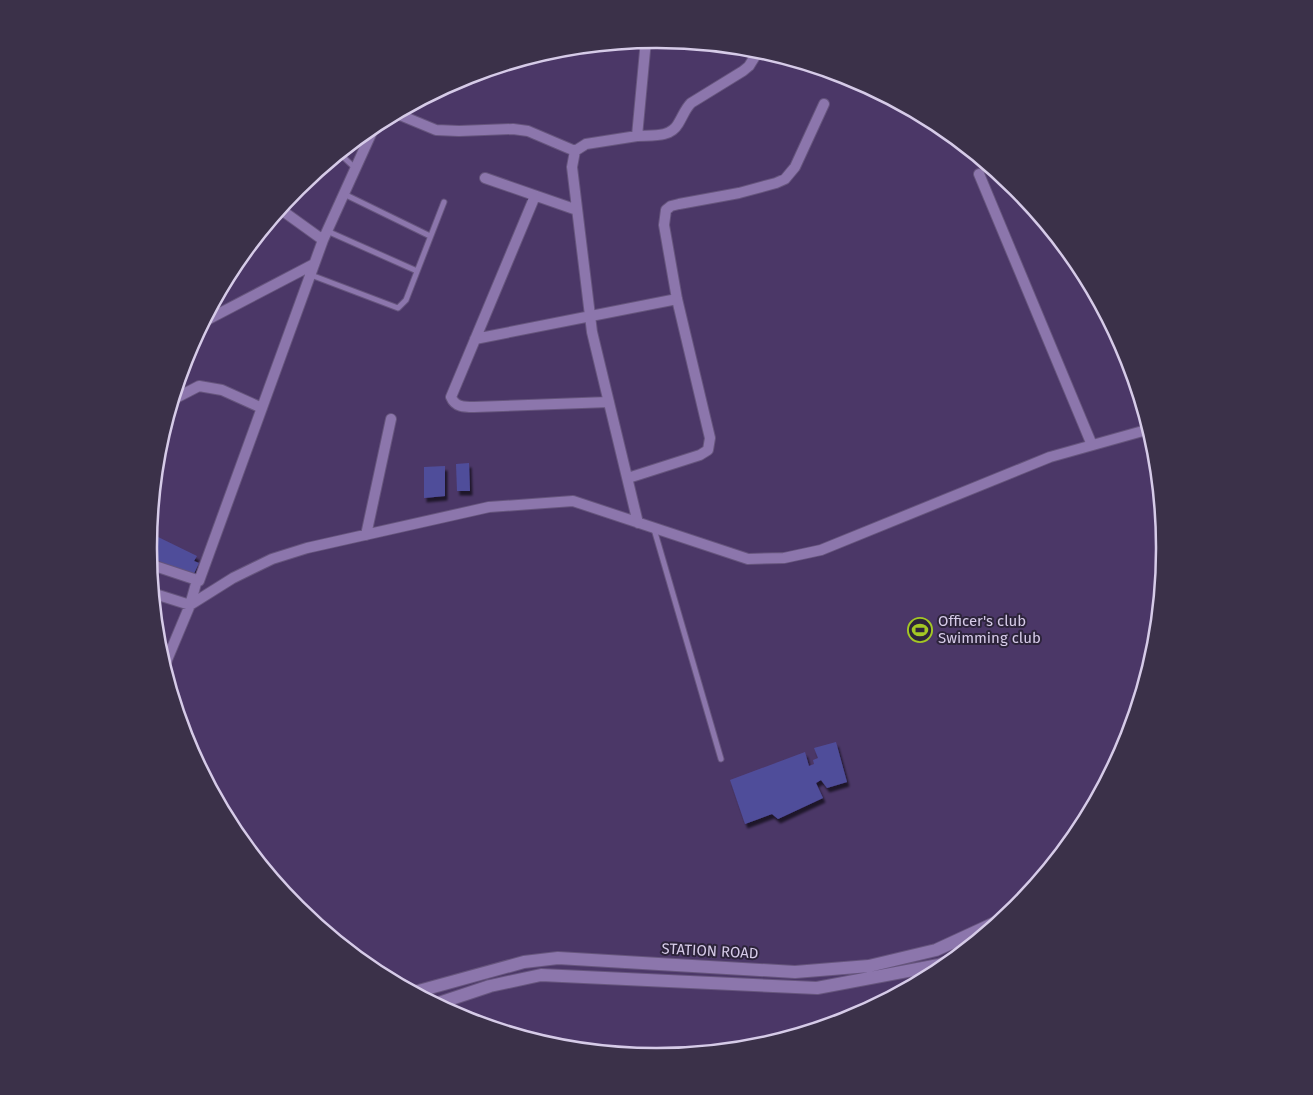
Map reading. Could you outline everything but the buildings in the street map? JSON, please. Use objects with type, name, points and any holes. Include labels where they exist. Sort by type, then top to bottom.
[{"type":"main road","name":"STATION ROAD","points":[[423,990],[524,962],[558,958],[795,972],[869,966],[936,950],[974,933]]},
{"type":"main road","points":[[524,962],[529,977]]},
{"type":"main road","points":[[446,1001],[490,986],[541,975],[796,988],[829,987],[927,967]]},
{"type":"main road","points":[[795,972],[796,988]]},
{"type":"street","points":[[637,136],[645,48]]},
{"type":"street","points":[[638,523],[592,332],[572,167],[575,151],[586,144],[670,133],[691,103],[749,66],[755,57]]},
{"type":"street","points":[[628,478],[700,455],[708,450],[710,445],[710,438],[677,299],[664,225],[666,210],[671,206],[739,193],[776,184],[785,179],[796,167],[824,104]]},
{"type":"street","points":[[403,116],[436,130],[459,132],[513,129],[528,131],[575,151]]},
{"type":"street","points":[[169,656],[190,605],[197,580],[199,581],[325,235],[369,139]]},
{"type":"street","points":[[979,174],[1092,445]]},
{"type":"street","points":[[485,178],[577,210]]},
{"type":"street","points":[[535,196],[475,339],[452,397],[453,401],[458,405],[474,407],[609,402]]},
{"type":"street","points":[[286,212],[325,235]]},
{"type":"street","points":[[213,317],[314,264]]},
{"type":"street","points":[[475,339],[677,299]]},
{"type":"street","points":[[181,396],[199,386],[222,390],[262,408]]},
{"type":"street","points":[[366,535],[390,419]]},
{"type":"street","points":[[159,595],[190,605],[234,578],[272,558],[307,548],[489,507],[573,501],[748,560],[784,558],[821,550],[1050,457],[1142,431]]},
{"type":"street","points":[[158,567],[197,580]]},
{"type":"lane","points":[[344,158],[356,168]]},
{"type":"lane","points":[[344,194],[430,236]]},
{"type":"lane","points":[[310,275],[398,308],[406,300],[444,202]]},
{"type":"lane","points":[[325,235],[417,271]]},
{"type":"lane","points":[[654,529],[720,760]]},
{"type":"place","name":"Officer's club Swimming club","points":[[920,630]]}]
